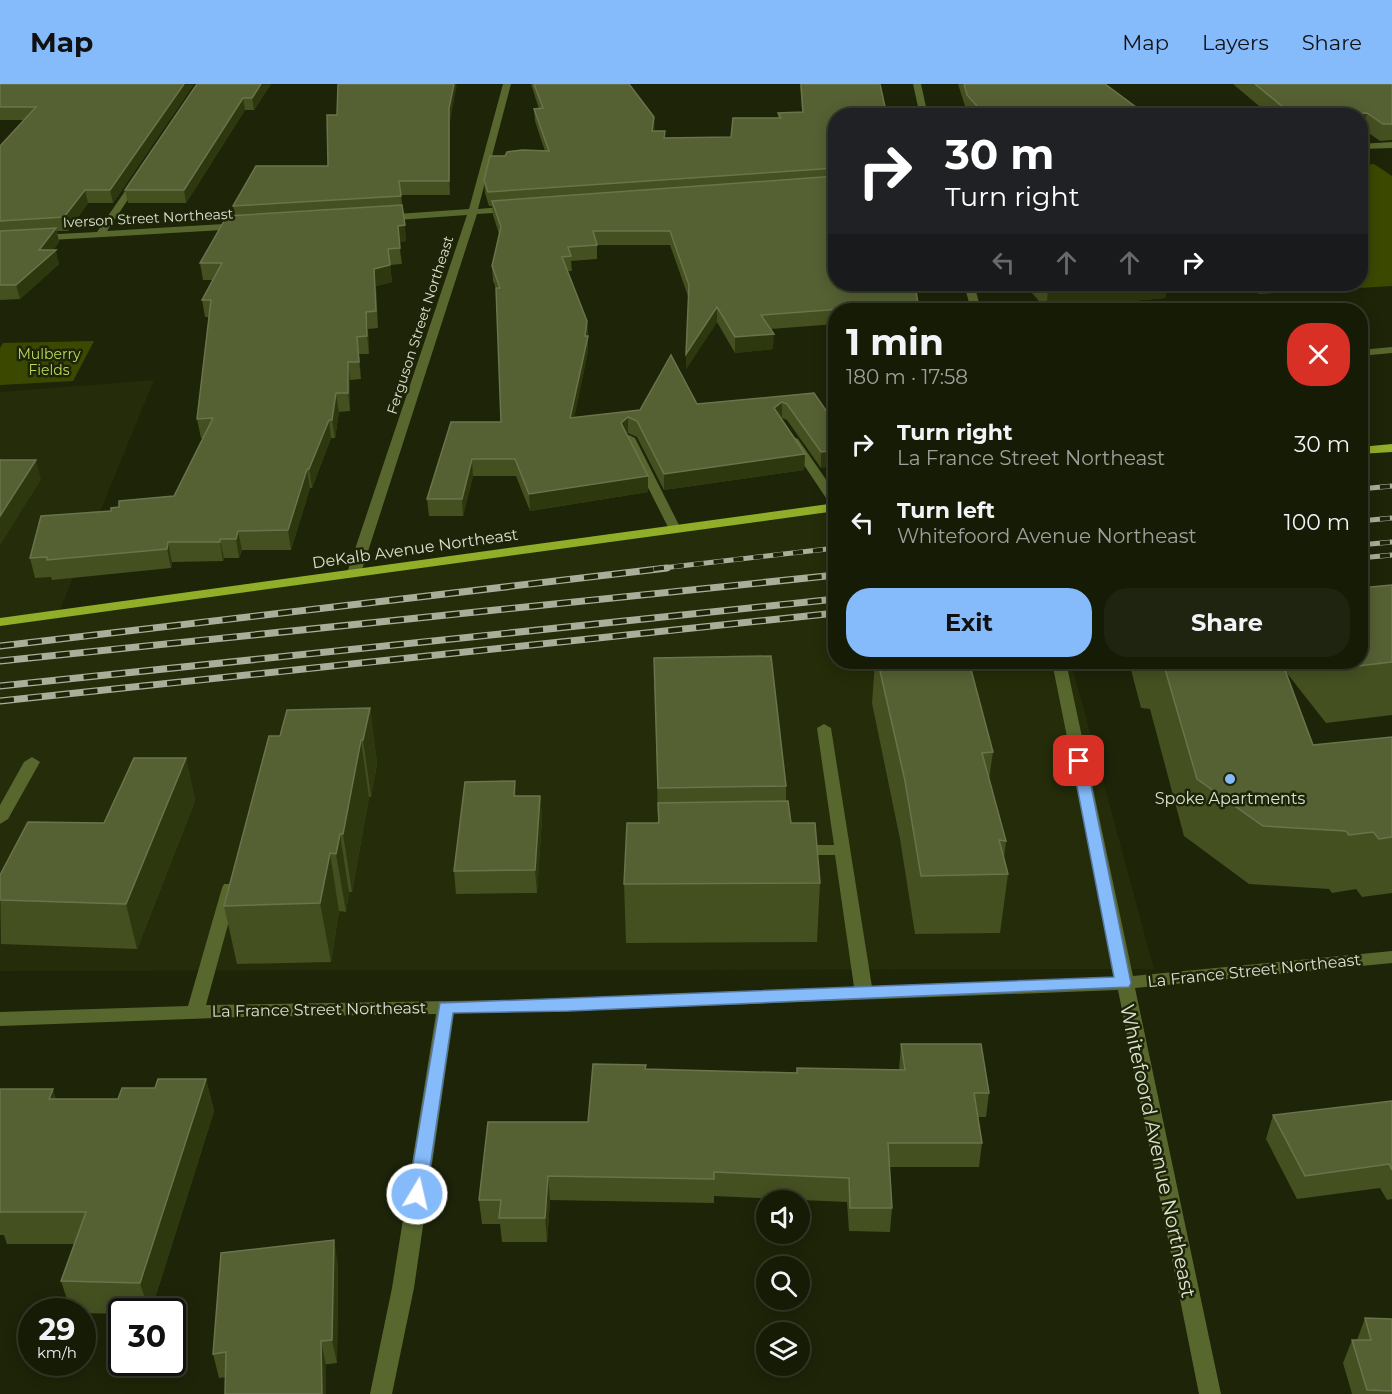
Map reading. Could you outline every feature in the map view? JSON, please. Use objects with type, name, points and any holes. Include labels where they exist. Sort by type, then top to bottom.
[{"type":"main road","points":[[1368,450],[1392,448]]},
{"type":"main road","name":"DeKalb Avenue Northeast","points":[[0,622],[828,506]]},
{"type":"street","name":"Ferguson Street Northeast","points":[[354,573],[473,212],[507,84]]},
{"type":"street","points":[[917,84],[922,108]]},
{"type":"street","points":[[1368,146],[1392,145]]},
{"type":"street","points":[[100,234],[144,169]]},
{"type":"street","points":[[370,218],[520,209]]},
{"type":"street","name":"Iverson Street Northeast","points":[[0,240],[253,225]]},
{"type":"street","points":[[1368,352],[1392,350]]},
{"type":"street","points":[[787,432],[828,493]]},
{"type":"street","points":[[629,438],[675,529]]},
{"type":"street","name":"Whitefoord Avenue Northeast","points":[[1060,669],[1123,983],[1210,1394]]},
{"type":"street","points":[[824,728],[864,993]]},
{"type":"street","points":[[0,819],[32,762]]},
{"type":"street","points":[[783,851],[843,850]]},
{"type":"street","points":[[195,1012],[234,875]]},
{"type":"street","name":"La France Street Northeast","points":[[0,1018],[569,1005],[1123,983],[1392,957]]},
{"type":"street","points":[[381,1394],[403,1288],[446,1007]]},
{"type":"shaded area","points":[[154,380],[60,610],[828,506],[828,669],[1073,669],[1154,969],[0,971],[0,392]]},
{"type":"green space","points":[[1368,164],[1374,164],[1392,176],[1392,286],[1368,287]]},
{"type":"green space","points":[[1255,291],[1309,291],[1259,294]]},
{"type":"green space","name":"Mulberry Fields","points":[[94,341],[73,381],[0,385],[0,348],[3,343]]},
{"type":"building","points":[[0,84],[184,84],[110,190],[85,190],[64,217],[0,221],[0,146],[36,107],[0,107]]},
{"type":"building","points":[[197,84],[261,84],[252,98],[243,98],[184,190],[125,190]]},
{"type":"building","points":[[338,84],[454,84],[449,108],[449,181],[399,181],[401,196],[233,206],[256,166],[328,166],[327,115],[337,115]]},
{"type":"building","points":[[534,84],[629,84],[654,117],[652,131],[665,131],[664,138],[731,137],[733,118],[781,118],[778,113],[803,112],[801,84],[880,84],[885,108],[828,108],[828,169],[488,192],[484,180],[490,156],[505,156],[507,152],[522,150],[549,151],[534,109],[543,108]]},
{"type":"building","points":[[964,84],[1105,84],[1137,108],[979,108],[967,95]]},
{"type":"building","points":[[1255,84],[1392,84],[1392,124],[1383,124],[1368,114],[1368,108],[1284,108]]},
{"type":"building","points":[[828,177],[828,291],[916,291],[918,303],[828,303],[828,310],[761,315],[774,334],[735,337],[717,307],[686,354],[689,285],[670,231],[593,231],[597,245],[568,247],[571,256],[562,257],[587,321],[585,336],[588,336],[570,418],[640,410],[671,355],[697,404],[814,393],[828,413],[828,451],[821,452],[787,404],[782,402],[774,408],[805,454],[664,474],[637,421],[628,417],[621,423],[648,476],[529,494],[515,459],[472,459],[462,499],[427,499],[451,422],[501,422],[496,288],[500,288],[492,266],[501,227],[492,201]]},
{"type":"building","points":[[402,205],[405,225],[398,226],[400,248],[388,249],[390,265],[374,269],[376,311],[366,312],[367,336],[357,337],[359,362],[348,362],[348,393],[336,393],[332,420],[329,420],[309,469],[307,469],[288,530],[238,531],[236,539],[220,539],[220,542],[168,542],[167,549],[47,560],[47,557],[30,558],[41,516],[111,511],[111,508],[119,507],[119,501],[174,496],[213,418],[197,419],[211,300],[202,300],[222,263],[200,263],[227,216]]},
{"type":"building","points":[[56,228],[39,250],[56,250],[16,285],[0,285],[0,231]]},
{"type":"building","points":[[0,460],[36,460],[0,516]]},
{"type":"building","points":[[1392,585],[1392,662],[1368,665],[1368,587]]},
{"type":"building","points":[[771,656],[786,786],[658,788],[654,658]]},
{"type":"building","points":[[880,669],[971,669],[993,752],[982,753],[1006,841],[999,840],[1008,874],[921,876],[905,781]]},
{"type":"building","points":[[1165,669],[1285,669],[1313,745],[1392,737],[1392,837],[1379,839],[1373,832],[1349,835],[1346,831],[1263,826],[1197,779]]},
{"type":"building","points":[[370,708],[363,740],[361,740],[343,834],[340,834],[336,854],[330,853],[320,903],[224,906],[269,736],[280,736],[287,710]]},
{"type":"building","points":[[134,758],[186,758],[126,904],[0,900],[0,875],[28,822],[104,823]]},
{"type":"building","points":[[515,781],[514,796],[540,796],[535,870],[454,871],[465,782]]},
{"type":"building","points":[[788,801],[791,823],[815,823],[820,883],[624,884],[627,823],[659,823],[658,803]]},
{"type":"building","points":[[901,1044],[981,1044],[989,1093],[974,1093],[982,1143],[888,1143],[892,1208],[850,1208],[849,1178],[714,1172],[714,1179],[548,1176],[545,1218],[499,1218],[501,1200],[479,1200],[488,1122],[588,1122],[593,1064],[646,1065],[645,1069],[797,1073],[797,1068],[905,1070]]},
{"type":"building","points":[[158,1079],[206,1079],[140,1283],[61,1281],[86,1212],[0,1212],[0,1089],[53,1089],[49,1099],[118,1099],[122,1088],[155,1088]]},
{"type":"building","points":[[1392,1101],[1392,1170],[1389,1164],[1305,1176],[1273,1115]]},
{"type":"building","points":[[334,1240],[332,1340],[321,1341],[322,1394],[225,1394],[226,1352],[213,1354],[221,1253]]},
{"type":"building","points":[[1365,1318],[1392,1319],[1392,1391],[1367,1390],[1352,1340],[1371,1340]]},
{"type":"railway","points":[[1368,488],[1392,486]]},
{"type":"railway","points":[[1368,520],[1392,518]]},
{"type":"railway","points":[[1368,544],[1392,542]]},
{"type":"railway","points":[[654,569],[828,549]]},
{"type":"railway","points":[[1368,557],[1392,555]]},
{"type":"railway","points":[[0,646],[667,568]]},
{"type":"railway","points":[[0,661],[828,576]]},
{"type":"railway","points":[[0,686],[828,600]]},
{"type":"railway","points":[[0,701],[828,614]]},
{"type":"place","name":"Spoke Apartments","points":[[1230,779]]},
{"type":"route","points":[[417,1194],[446,1007],[569,1005],[1123,983],[1079,761]]}]
